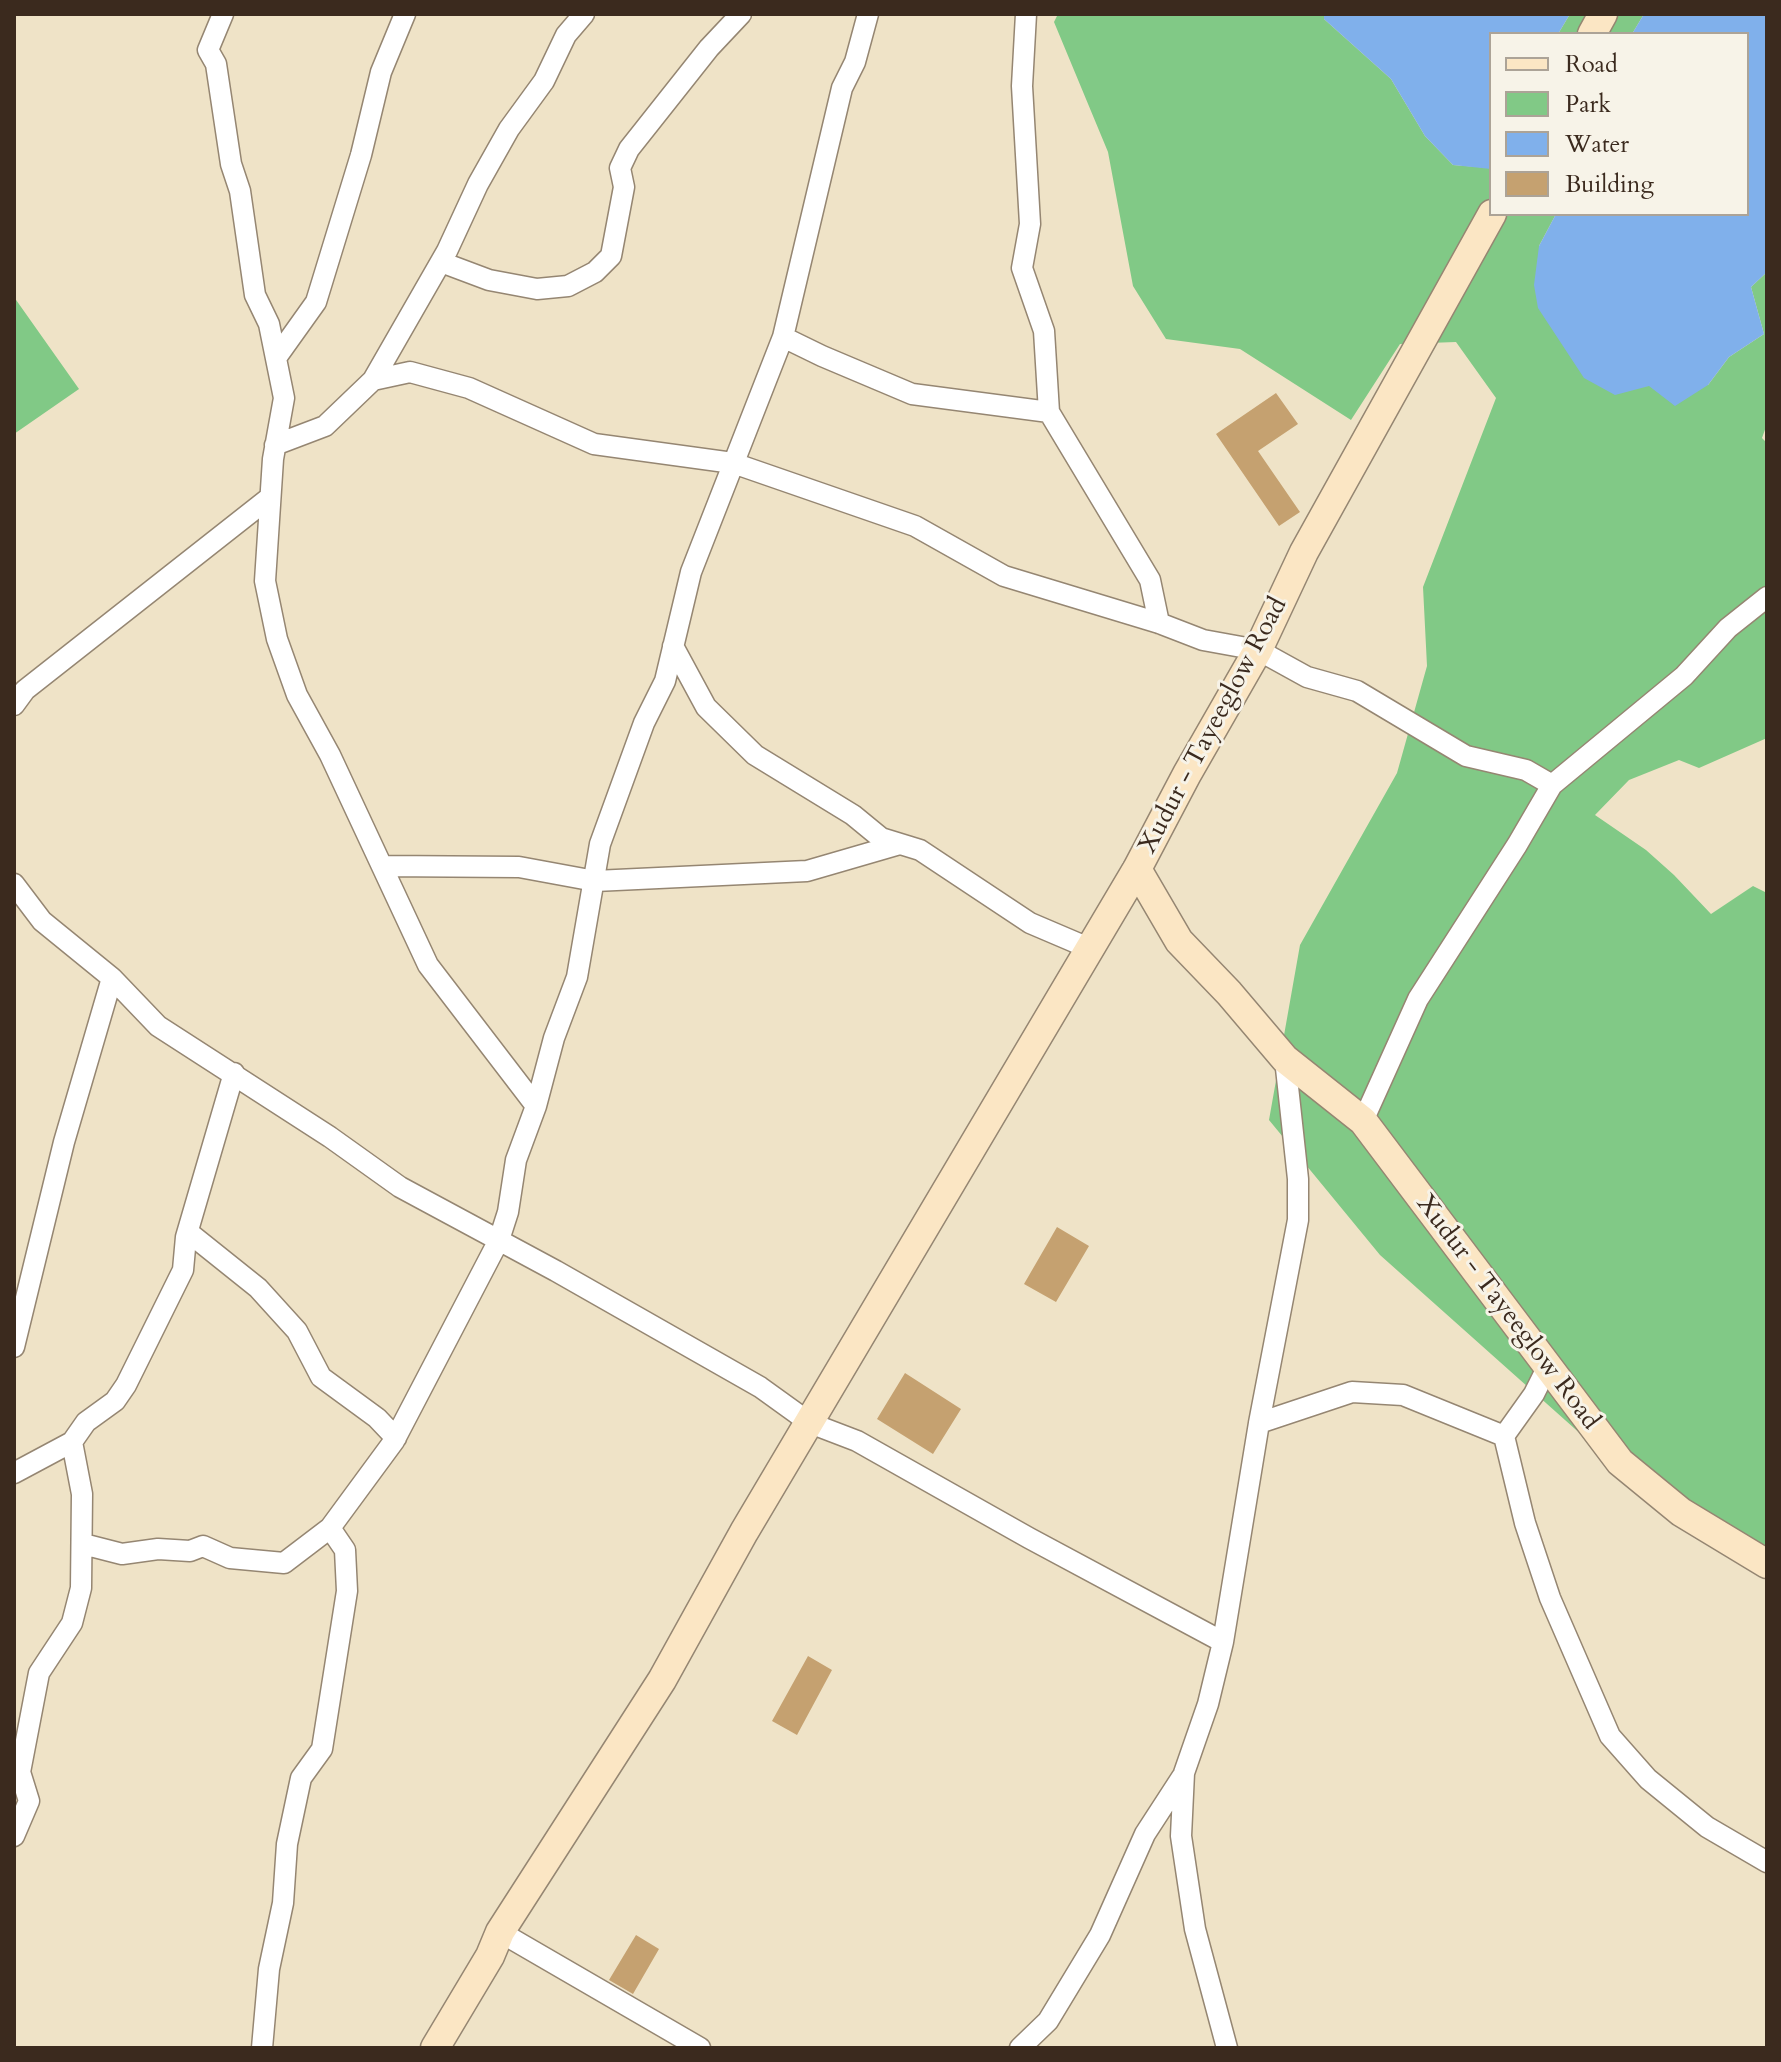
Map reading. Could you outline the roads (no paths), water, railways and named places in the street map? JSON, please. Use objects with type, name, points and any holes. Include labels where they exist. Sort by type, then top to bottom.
[{"type":"main road","points":[[1593,32],[1603,14]]},
{"type":"main road","name":"Xudur - Tayeeglow Road","points":[[1491,216],[1304,552],[1258,650],[1137,869],[1179,941],[1229,993],[1285,1059],[1363,1121],[1620,1462],[1681,1512],[1767,1564]]},
{"type":"main road","points":[[435,2048],[490,1956],[500,1932],[662,1680],[744,1532],[1137,869]]},
{"type":"street","points":[[223,14],[208,50],[216,64],[231,164],[240,191],[255,295],[269,324],[284,398],[269,498],[265,581],[277,639],[297,695],[330,755],[428,965],[536,1106]]},
{"type":"street","points":[[276,358],[316,302],[361,155],[381,72],[405,14]]},
{"type":"street","points":[[275,445],[325,426],[373,380],[441,262],[493,156],[544,81],[566,35],[584,14]]},
{"type":"street","points":[[441,262],[489,280],[537,289],[568,286],[595,272],[611,256],[624,187],[620,168],[629,149],[709,48],[741,14]]},
{"type":"street","points":[[83,1544],[122,1554],[158,1549],[190,1551],[203,1546],[230,1558],[284,1563],[330,1528],[396,1438],[499,1240],[508,1212],[516,1160],[536,1106],[554,1038],[577,977],[600,844],[644,723],[665,681],[691,572],[783,337],[842,88],[855,62],[868,14]]},
{"type":"street","points":[[1026,14],[1022,86],[1030,224],[1022,268],[1044,331],[1049,412],[1150,580],[1159,623]]},
{"type":"street","points":[[783,337],[912,394],[1049,412]]},
{"type":"street","points":[[373,380],[410,372],[469,388],[594,444],[733,463],[915,526],[1004,576],[1159,623],[1203,640],[1258,650],[1307,677],[1357,691],[1466,756],[1526,770],[1552,785]]},
{"type":"street","points":[[14,705],[25,690],[269,498]]},
{"type":"street","points":[[1363,1121],[1418,999],[1552,785],[1684,676],[1728,628],[1767,597]]},
{"type":"street","points":[[673,646],[706,707],[755,755],[853,815],[881,838],[920,850],[1030,923],[1091,949]]},
{"type":"street","points":[[382,866],[519,867],[595,881],[807,871],[901,844]]},
{"type":"street","points":[[14,884],[42,921],[112,978],[158,1026],[234,1073],[400,1187],[760,1387],[810,1423],[857,1441],[1223,1642]]},
{"type":"street","points":[[14,1347],[64,1142],[112,978]]},
{"type":"street","points":[[1020,2048],[1048,2021],[1100,1935],[1145,1834],[1184,1773],[1208,1704],[1223,1642],[1259,1423],[1298,1220],[1298,1179],[1285,1059]]},
{"type":"street","points":[[14,1473],[72,1442],[86,1422],[115,1401],[126,1385],[183,1270],[188,1232],[234,1073]]},
{"type":"street","points":[[188,1232],[258,1288],[297,1331],[321,1377],[377,1418],[396,1438]]},
{"type":"street","points":[[1547,1368],[1534,1394],[1504,1436],[1525,1523],[1550,1598],[1610,1736],[1648,1779],[1707,1827],[1767,1862]]},
{"type":"street","points":[[1259,1423],[1352,1392],[1403,1395],[1504,1436]]},
{"type":"street","points":[[14,1836],[29,1801],[20,1772],[39,1673],[72,1623],[81,1588],[82,1494],[72,1442]]},
{"type":"street","points":[[262,2048],[269,1969],[283,1903],[287,1844],[301,1778],[322,1749],[347,1591],[345,1550],[330,1528]]},
{"type":"street","points":[[1184,1773],[1181,1836],[1195,1929],[1227,2048]]},
{"type":"street","points":[[500,1932],[700,2048]]},
{"type":"water","points":[[1324,14],[1570,14],[1559,32],[1489,32],[1489,169],[1453,165],[1425,136],[1391,79],[1324,19]]},
{"type":"water","points":[[1644,14],[1767,14],[1767,272],[1751,287],[1764,334],[1729,357],[1708,385],[1675,406],[1649,386],[1615,395],[1584,378],[1538,308],[1534,285],[1539,246],[1555,216],[1749,216],[1749,32],[1633,32]]}]
